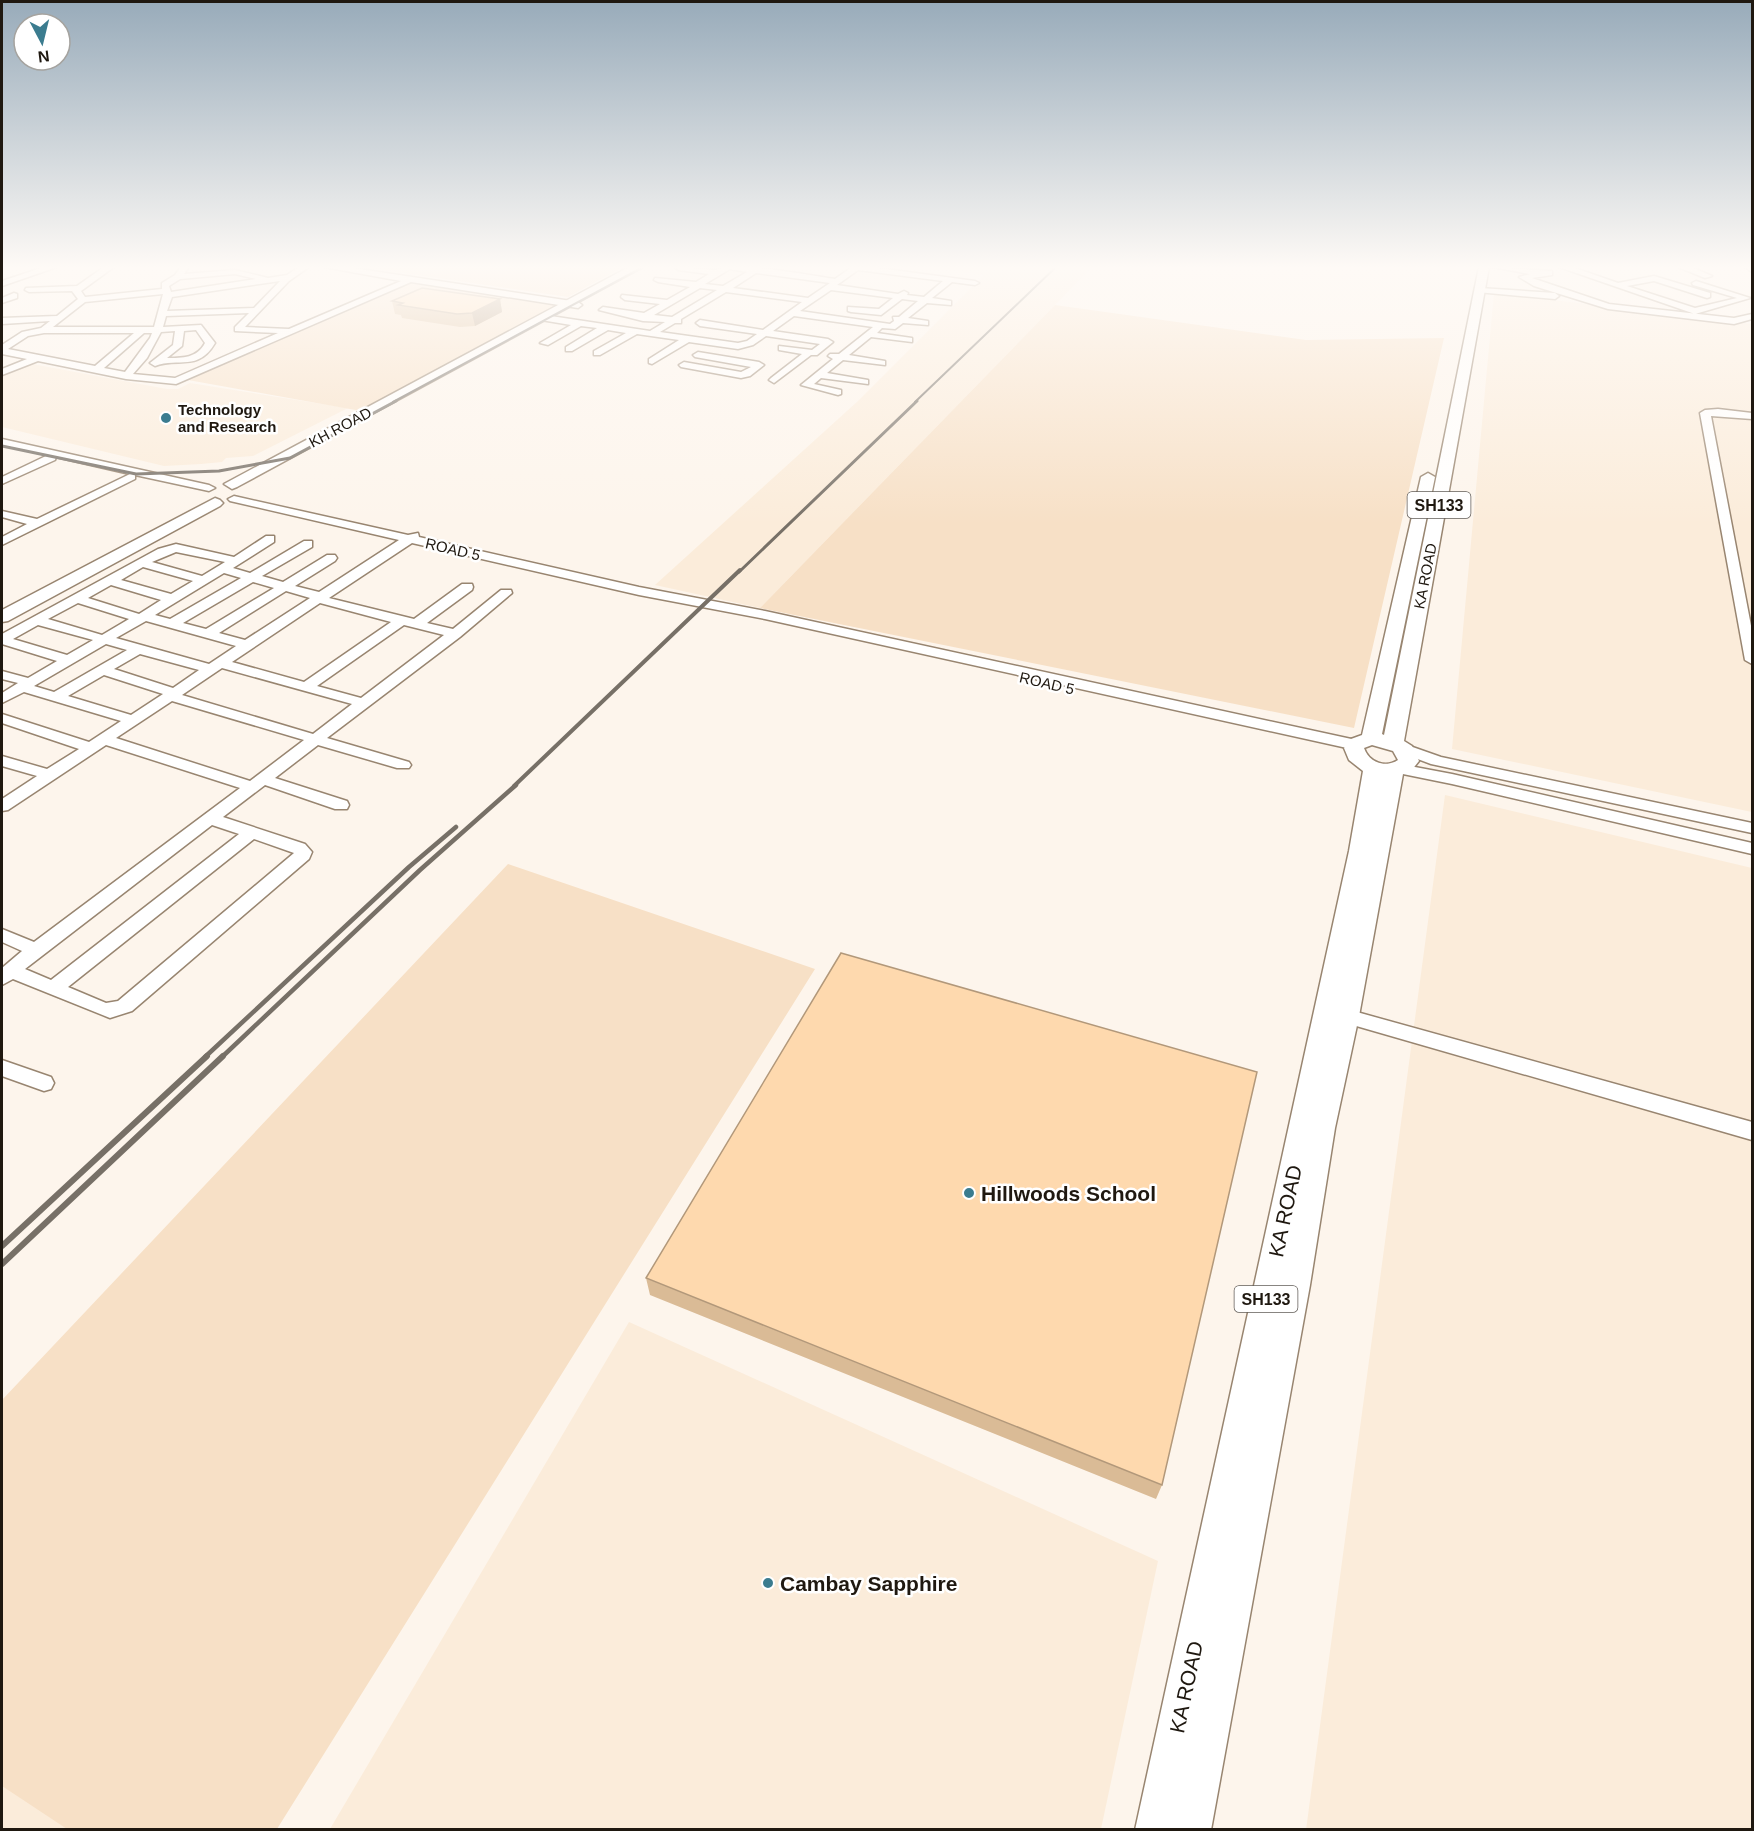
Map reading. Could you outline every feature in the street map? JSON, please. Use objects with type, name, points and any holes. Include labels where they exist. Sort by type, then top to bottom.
[{"type":"main road","name":"KH ROAD","points":[[206,496],[238,491],[486,352]]},
{"type":"main road","name":"KA ROAD","points":[[1156,1830],[1360,851],[1431,547],[1459,352]]},
{"type":"main road","name":"KA ROAD","points":[[1189,1830],[1294,1286],[1321,1128],[1346,1016],[1381,755],[1413,544],[1464,352]]},
{"type":"main road","points":[[2,607],[206,496]]},
{"type":"main road","points":[[2,616],[206,496]]},
{"type":"main road","points":[[1413,544],[1431,547]]},
{"type":"street","points":[[11,352],[34,359],[160,382],[182,380],[244,352]]},
{"type":"street","points":[[96,369],[116,352]]},
{"type":"street","points":[[126,376],[146,352]]},
{"type":"street","points":[[137,378],[169,352]]},
{"type":"street","points":[[158,361],[191,360],[200,352]]},
{"type":"street","points":[[652,361],[663,352]]},
{"type":"street","points":[[701,352],[684,365],[741,375],[747,374],[771,354]]},
{"type":"street","points":[[838,392],[806,386],[848,352]]},
{"type":"street","points":[[774,380],[812,353]]},
{"type":"street","points":[[698,355],[812,353],[882,363]]},
{"type":"street","points":[[2,372],[34,359]]},
{"type":"street","points":[[828,368],[874,375]]},
{"type":"street","points":[[819,375],[865,382]]},
{"type":"street","points":[[1752,417],[1718,411],[1705,413],[1752,660]]},
{"type":"street","points":[[2,442],[206,496]]},
{"type":"street","points":[[2,447],[206,496]]},
{"type":"street","points":[[2,481],[51,458]]},
{"type":"street","points":[[2,541],[131,477]]},
{"type":"street","name":"ROAD 5","points":[[238,491],[413,537],[740,611],[774,622],[1381,755]]},
{"type":"street","points":[[2,514],[38,523]]},
{"type":"street","points":[[2,806],[413,537]]},
{"type":"street","points":[[2,699],[270,539]]},
{"type":"street","points":[[172,624],[308,544]]},
{"type":"street","points":[[68,660],[6,641],[4,638],[162,552],[176,548],[236,561]]},
{"type":"street","points":[[208,634],[331,558]]},
{"type":"street","points":[[141,563],[204,580]]},
{"type":"street","points":[[222,569],[455,634]]},
{"type":"street","points":[[108,580],[172,599]]},
{"type":"street","points":[[306,687],[467,586]]},
{"type":"street","points":[[1737,590],[1752,592]]},
{"type":"street","points":[[6,975],[506,593]]},
{"type":"street","points":[[75,598],[247,645]]},
{"type":"street","points":[[34,620],[138,648],[306,687],[363,704]]},
{"type":"street","points":[[56,697],[138,648]]},
{"type":"street","points":[[102,670],[172,694],[403,765]]},
{"type":"street","points":[[2,675],[56,697],[133,720]]},
{"type":"street","points":[[2,718],[341,805]]},
{"type":"street","points":[[1381,755],[1437,761],[1752,828]]},
{"type":"street","points":[[1381,755],[1452,779],[1752,849]]},
{"type":"street","points":[[2,761],[50,775]]},
{"type":"street","points":[[6,975],[53,989],[102,1009],[110,1011],[125,1006],[300,859],[303,852],[299,848],[210,819]]},
{"type":"street","points":[[53,989],[251,833]]},
{"type":"street","points":[[2,935],[36,950]]},
{"type":"street","points":[[1346,1016],[1752,1131]]},
{"type":"street","points":[[2,1068],[44,1083]]},
{"type":"shaded area","points":[[251,352],[471,352],[361,411],[188,380]]},
{"type":"shaded area","points":[[907,352],[1009,352],[760,608],[655,585],[858,401]]},
{"type":"shaded area","points":[[1009,352],[1441,352],[1354,728],[760,608]]},
{"type":"shaded area","points":[[1489,352],[1752,352],[1752,812],[1452,749]]},
{"type":"shaded area","name":"Technology and Research","points":[[32,364],[167,389],[178,389],[190,383],[348,408],[253,456],[226,458],[222,462],[164,466],[2,427],[2,376]]},
{"type":"shaded area","points":[[1445,795],[1752,868],[1752,1829],[1306,1830]]},
{"type":"shaded area","points":[[508,864],[815,969],[277,1829],[67,1829],[2,1786],[2,1400]]},
{"type":"shaded area","points":[[629,1322],[1158,1561],[1101,1829],[330,1829]]},
{"type":"shaded area","points":[[2,1748],[146,1829],[2,1829]]},
{"type":"building","name":"Hillwoods School","points":[[841,953],[1257,1072],[1162,1485],[646,1278]]},
{"type":"railway","points":[[393,402],[485,352]]},
{"type":"railway","points":[[915,402],[967,352]]},
{"type":"railway","points":[[2,446],[136,474],[219,471],[290,458],[396,401]]},
{"type":"railway","points":[[739,572],[917,401]]},
{"type":"railway","points":[[514,786],[740,570]]},
{"type":"railway","points":[[222,1057],[420,870],[516,785]]},
{"type":"railway","points":[[205,1057],[409,867],[456,827]]},
{"type":"railway","points":[[2,1246],[207,1056]]},
{"type":"railway","points":[[2,1264],[223,1056]]},
{"type":"place","name":"Technology and Research","points":[[166,418]]},
{"type":"place","name":"Hillwoods School","points":[[969,1193]]},
{"type":"place","name":"Cambay Sapphire","points":[[768,1583]]}]
